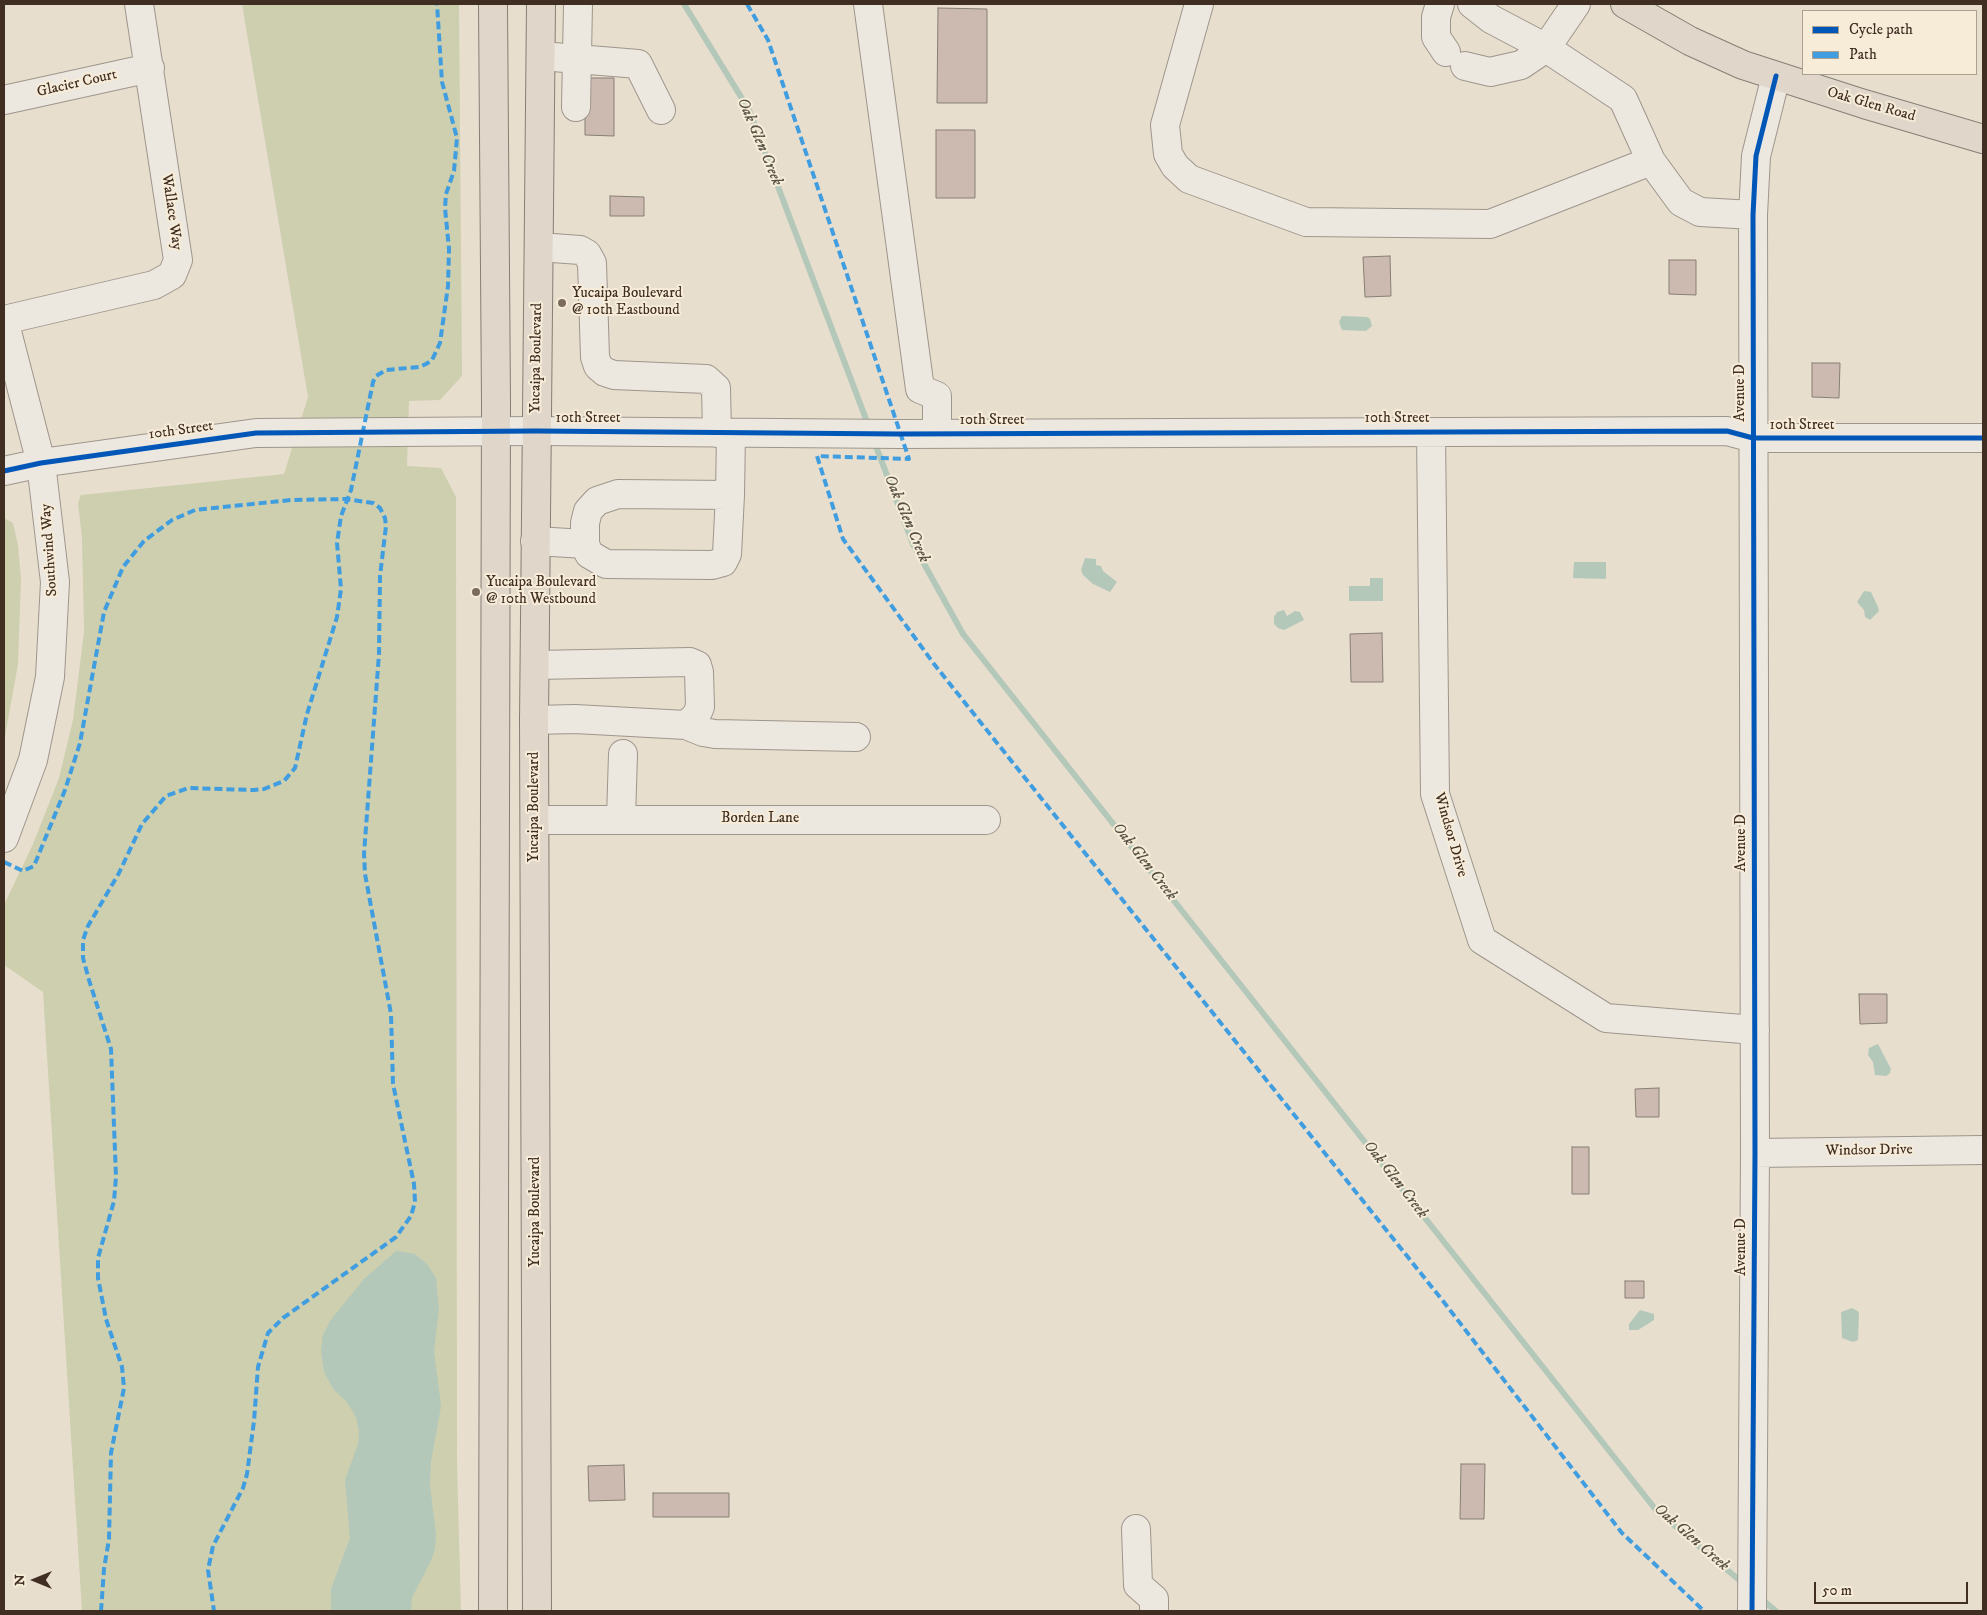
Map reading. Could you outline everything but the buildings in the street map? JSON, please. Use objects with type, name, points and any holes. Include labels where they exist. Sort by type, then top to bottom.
[{"type":"main road","points":[[493,4],[496,432],[493,1611]]},
{"type":"main road","name":"Yucaipa Boulevard","points":[[537,1611],[534,720],[542,4]]},
{"type":"main road","name":"Oak Glen Road","points":[[1625,4],[1690,41],[1743,65],[1983,139]]},
{"type":"street","name":"Wallace Way","points":[[4,320],[154,285],[172,275],[178,260],[139,4]]},
{"type":"street","points":[[576,107],[578,4]]},
{"type":"street","points":[[868,4],[920,389],[937,396],[937,434]]},
{"type":"street","points":[[1198,4],[1165,125],[1168,154],[1175,166],[1189,179],[1306,222],[1490,224],[1651,162]]},
{"type":"street","points":[[1440,4],[1436,16],[1436,37],[1455,59],[1490,72],[1520,65],[1546,48],[1576,4]]},
{"type":"street","points":[[1472,4],[1490,19],[1546,48],[1623,99],[1651,162],[1681,202],[1700,212],[1754,215]]},
{"type":"street","points":[[541,56],[638,64],[661,110]]},
{"type":"street","name":"Glacier Court","points":[[4,100],[150,68]]},
{"type":"street","name":"Avenue D","points":[[1752,1611],[1755,1153],[1754,215],[1756,156],[1776,76]]},
{"type":"street","points":[[538,247],[580,250],[587,254],[592,263],[595,357],[598,366],[605,372],[614,375],[706,379],[716,388],[724,433],[730,495],[727,554],[723,562],[712,565],[606,564],[589,554],[584,544],[585,523],[588,511],[597,501],[618,494],[730,495]]},
{"type":"street","name":"Southwind Way","points":[[4,320],[41,464],[54,582],[50,677],[33,760],[4,838]]},
{"type":"street","name":"10th Street","points":[[4,471],[256,433],[536,431],[937,434],[1727,431],[1754,438],[1983,438]]},
{"type":"street","name":"Windsor Drive","points":[[1431,432],[1435,794],[1482,940],[1606,1018],[1754,1030]]},
{"type":"street","points":[[535,541],[584,544]]},
{"type":"street","points":[[535,665],[690,662],[697,665],[699,672],[700,707],[696,716],[686,725]]},
{"type":"street","points":[[534,720],[575,719],[686,725],[703,732],[715,734],[856,737]]},
{"type":"street","points":[[621,819],[623,754]]},
{"type":"street","name":"Borden Lane","points":[[535,820],[986,820]]},
{"type":"street","name":"Windsor Drive","points":[[1755,1153],[1983,1150]]},
{"type":"street","points":[[1136,1529],[1138,1585],[1154,1599],[1154,1611]]},
{"type":"shaded area","points":[[242,4],[459,4],[462,376],[440,400],[409,401],[407,466],[441,468],[456,497],[457,1463],[461,1611],[82,1611],[43,992],[4,965],[4,905],[33,844],[59,778],[73,720],[84,632],[82,537],[78,503],[81,495],[284,474],[308,397]]},
{"type":"shaded area","points":[[1342,316],[1367,317],[1370,319],[1372,326],[1366,331],[1342,330],[1339,322]]},
{"type":"shaded area","points":[[4,518],[13,523],[18,545],[21,579],[18,664],[4,742]]},
{"type":"shaded area","points":[[1085,558],[1096,559],[1096,565],[1101,566],[1103,571],[1117,582],[1110,592],[1093,584],[1083,575],[1081,570]]},
{"type":"shaded area","points":[[1574,562],[1606,562],[1606,579],[1573,578]]},
{"type":"shaded area","points":[[1370,578],[1383,578],[1383,601],[1349,601],[1349,586],[1370,586]]},
{"type":"shaded area","points":[[1864,591],[1871,592],[1879,611],[1870,620],[1865,617],[1864,610],[1857,602]]},
{"type":"shaded area","points":[[1284,610],[1287,616],[1295,611],[1300,612],[1304,620],[1284,630],[1278,628],[1274,624],[1274,617],[1277,612]]},
{"type":"shaded area","points":[[1878,1044],[1891,1069],[1890,1073],[1886,1076],[1875,1075],[1873,1062],[1868,1055],[1869,1048]]},
{"type":"shaded area","points":[[396,1251],[415,1254],[427,1264],[436,1278],[439,1309],[434,1352],[441,1406],[431,1462],[430,1485],[436,1535],[435,1549],[430,1563],[412,1597],[411,1611],[331,1611],[331,1589],[350,1538],[345,1480],[358,1444],[359,1431],[356,1417],[346,1401],[334,1390],[324,1372],[321,1352],[323,1335],[330,1321],[364,1279]]},
{"type":"shaded area","points":[[1852,1308],[1859,1312],[1858,1340],[1853,1342],[1842,1338],[1841,1312]]},
{"type":"shaded area","points":[[1640,1310],[1654,1314],[1654,1320],[1638,1330],[1629,1330],[1629,1324]]},
{"type":"waterway","name":"Oak Glen Creek","points":[[684,4],[749,110],[869,427]]},
{"type":"waterway","name":"Oak Glen Creek","points":[[874,441],[913,544],[963,634],[1656,1510],[1744,1584]]},
{"type":"waterway","name":"Oak Glen Creek","points":[[1759,1597],[1776,1611]]},
{"type":"marked path","points":[[101,1611],[104,1569],[109,1539],[111,1453],[124,1388],[122,1367],[106,1319],[98,1278],[98,1258],[114,1201],[116,1177],[111,1049],[83,958],[83,940],[88,926],[119,873],[142,824],[166,796],[188,788],[264,789],[284,781],[295,768],[307,714],[337,617],[341,589],[337,543],[341,516],[351,490],[373,382],[376,376],[386,370],[419,367],[426,364],[432,360],[440,343],[448,286],[449,249],[445,208],[446,194],[454,171],[457,138],[442,82],[437,4]]},
{"type":"marked path","points":[[747,4],[768,40],[909,459],[817,456],[843,539],[934,664],[1443,1301],[1622,1533],[1704,1611]]},
{"type":"marked path","points":[[4,862],[23,871],[34,866],[65,790],[80,743],[104,612],[123,567],[144,541],[172,520],[195,510],[291,500],[346,499],[373,503],[380,508],[385,518],[386,526],[380,576],[379,654],[364,854],[365,874],[391,1014],[393,1084],[414,1184],[415,1202],[411,1216],[396,1237],[283,1318],[268,1333],[258,1367],[254,1421],[247,1474],[243,1488],[213,1546],[208,1570],[214,1611]]},
{"type":"cycle path","points":[[1752,1611],[1755,1153],[1753,215],[1756,156],[1776,76]]},
{"type":"cycle path","points":[[4,471],[41,463],[256,433],[536,431],[900,434],[1727,431],[1753,438],[1983,438]]},
{"type":"place","name":"Yucaipa Boulevard @ 10th Eastbound","points":[[562,303]]},
{"type":"place","name":"Yucaipa Boulevard @ 10th Westbound","points":[[476,592]]}]
